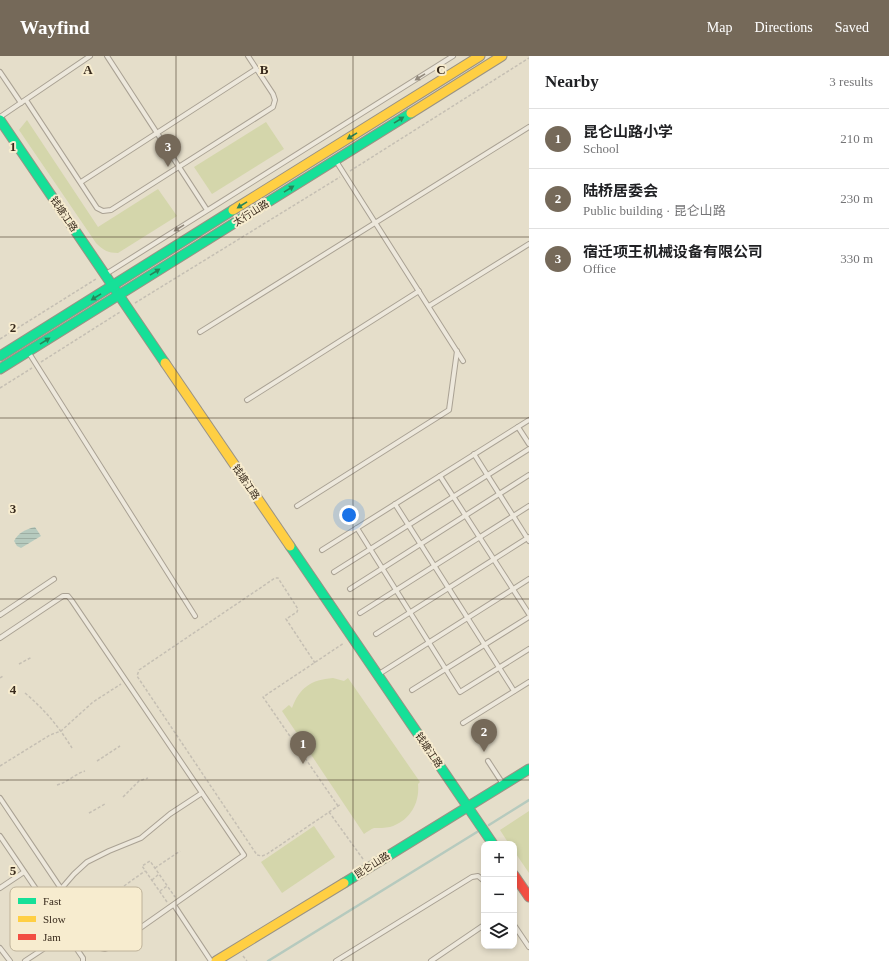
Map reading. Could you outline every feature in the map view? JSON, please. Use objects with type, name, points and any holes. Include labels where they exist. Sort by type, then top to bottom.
[{"type":"street","name":"太行山路","points":[[0,356],[480,56]]},
{"type":"street","name":"太行山路","points":[[0,369],[502,56]]},
{"type":"street","name":"钱塘江路","points":[[0,118],[491,841]]},
{"type":"street","name":"昆仑山路","points":[[216,961],[529,769]]},
{"type":"street","points":[[515,877],[529,897]]},
{"type":"lane","points":[[0,118],[90,56]]},
{"type":"lane","points":[[107,56],[207,210]]},
{"type":"lane","points":[[26,100],[97,208],[103,211],[111,210],[273,107],[275,100],[273,94],[248,56]]},
{"type":"lane","points":[[105,274],[453,56]]},
{"type":"lane","points":[[80,182],[256,69]]},
{"type":"lane","points":[[0,72],[21,103]]},
{"type":"lane","points":[[200,332],[529,127]]},
{"type":"lane","points":[[329,151],[464,361]]},
{"type":"lane","points":[[189,221],[197,233]]},
{"type":"lane","points":[[429,306],[529,244]]},
{"type":"lane","points":[[247,400],[419,291]]},
{"type":"lane","points":[[22,342],[195,616]]},
{"type":"lane","points":[[296,506],[449,410],[457,351]]},
{"type":"lane","points":[[322,550],[529,420]]},
{"type":"lane","points":[[518,427],[529,444]]},
{"type":"lane","points":[[334,572],[529,449]]},
{"type":"lane","points":[[376,634],[528,538],[474,454]]},
{"type":"lane","points":[[350,589],[529,475]]},
{"type":"lane","points":[[440,476],[529,614]]},
{"type":"lane","points":[[395,504],[514,691]]},
{"type":"lane","points":[[360,613],[529,506]]},
{"type":"lane","points":[[356,528],[460,692],[529,650]]},
{"type":"lane","points":[[0,615],[54,579]]},
{"type":"lane","points":[[378,675],[529,579]]},
{"type":"lane","points":[[0,638],[63,596],[68,596],[244,856],[142,927]]},
{"type":"lane","points":[[412,690],[529,617]]},
{"type":"lane","points":[[463,723],[529,682]]},
{"type":"lane","points":[[488,761],[503,785]]},
{"type":"lane","points":[[63,887],[87,862],[141,838],[170,814],[202,793]]},
{"type":"lane","points":[[0,798],[60,887]]},
{"type":"lane","points":[[0,836],[34,887]]},
{"type":"lane","points":[[0,888],[24,872]]},
{"type":"lane","points":[[336,961],[472,877],[478,876],[481,878]]},
{"type":"lane","points":[[174,904],[212,961]]},
{"type":"lane","points":[[430,961],[481,927]]},
{"type":"lane","points":[[517,929],[529,947]]},
{"type":"lane","points":[[0,948],[10,961]]},
{"type":"lane","points":[[25,961],[40,951]]},
{"type":"lane","points":[[78,951],[83,958],[83,961]]},
{"type":"path","points":[[0,388],[529,58]]},
{"type":"path","points":[[0,339],[105,274]]},
{"type":"path","points":[[315,662],[286,619],[297,612],[298,609],[278,578],[275,578],[139,670],[137,676],[257,855],[264,855],[341,804]]},
{"type":"path","points":[[338,806],[264,697],[352,638]]},
{"type":"path","points":[[19,664],[32,656]]},
{"type":"path","points":[[0,766],[50,735],[60,731],[94,702],[126,680]]},
{"type":"path","points":[[25,693],[42,707],[72,748]]},
{"type":"path","points":[[97,761],[120,746]]},
{"type":"path","points":[[58,785],[85,771]]},
{"type":"path","points":[[123,797],[139,781],[148,778]]},
{"type":"path","points":[[89,813],[104,804]]},
{"type":"path","points":[[329,812],[368,867]]},
{"type":"path","points":[[155,868],[180,851]]},
{"type":"path","points":[[150,861],[167,886],[174,904],[160,891],[142,866],[150,861]]},
{"type":"path","points":[[124,886],[146,871]]},
{"type":"path","points":[[152,880],[159,874]]},
{"type":"path","points":[[160,891],[167,886]]},
{"type":"green space","points":[[27,120],[98,227],[158,189],[177,216],[118,253],[108,252],[103,249],[96,243],[19,130]]},
{"type":"green space","points":[[266,122],[284,149],[212,194],[194,167]]},
{"type":"green space","points":[[333,678],[344,681],[348,678],[420,782],[418,784],[417,798],[412,811],[403,821],[390,827],[374,828],[364,834],[282,711],[289,705],[292,708],[299,695],[307,686],[318,681]]},
{"type":"green space","points":[[529,811],[529,873],[517,855],[517,841],[507,841],[500,830]]},
{"type":"green space","points":[[314,826],[335,857],[282,893],[261,862]]},
{"type":"shaded area","points":[[35,527],[41,536],[21,548],[17,546],[14,541],[18,536],[25,530]]},
{"type":"waterway","points":[[489,825],[529,800]]},
{"type":"waterway","points":[[268,961],[477,832]]},
{"type":"traffic: fast","points":[[0,369],[411,113]]},
{"type":"traffic: fast","points":[[0,120],[165,363]]},
{"type":"traffic: fast","points":[[0,356],[233,210]]},
{"type":"traffic: fast","points":[[290,546],[491,841]]},
{"type":"traffic: fast","points":[[344,883],[529,769]]},
{"type":"traffic: slow","points":[[233,210],[480,56]]},
{"type":"traffic: slow","points":[[411,113],[502,56]]},
{"type":"traffic: slow","points":[[165,363],[290,546]]},
{"type":"traffic: slow","points":[[216,961],[344,883]]},
{"type":"traffic: jam","points":[[515,877],[529,897]]},
{"type":"place","name":"宿迁项王机械设备有限公司","points":[[168,167]]},
{"type":"place","name":"陆桥居委会","points":[[484,752]]},
{"type":"place","name":"昆仑山路小学","points":[[303,764]]}]
